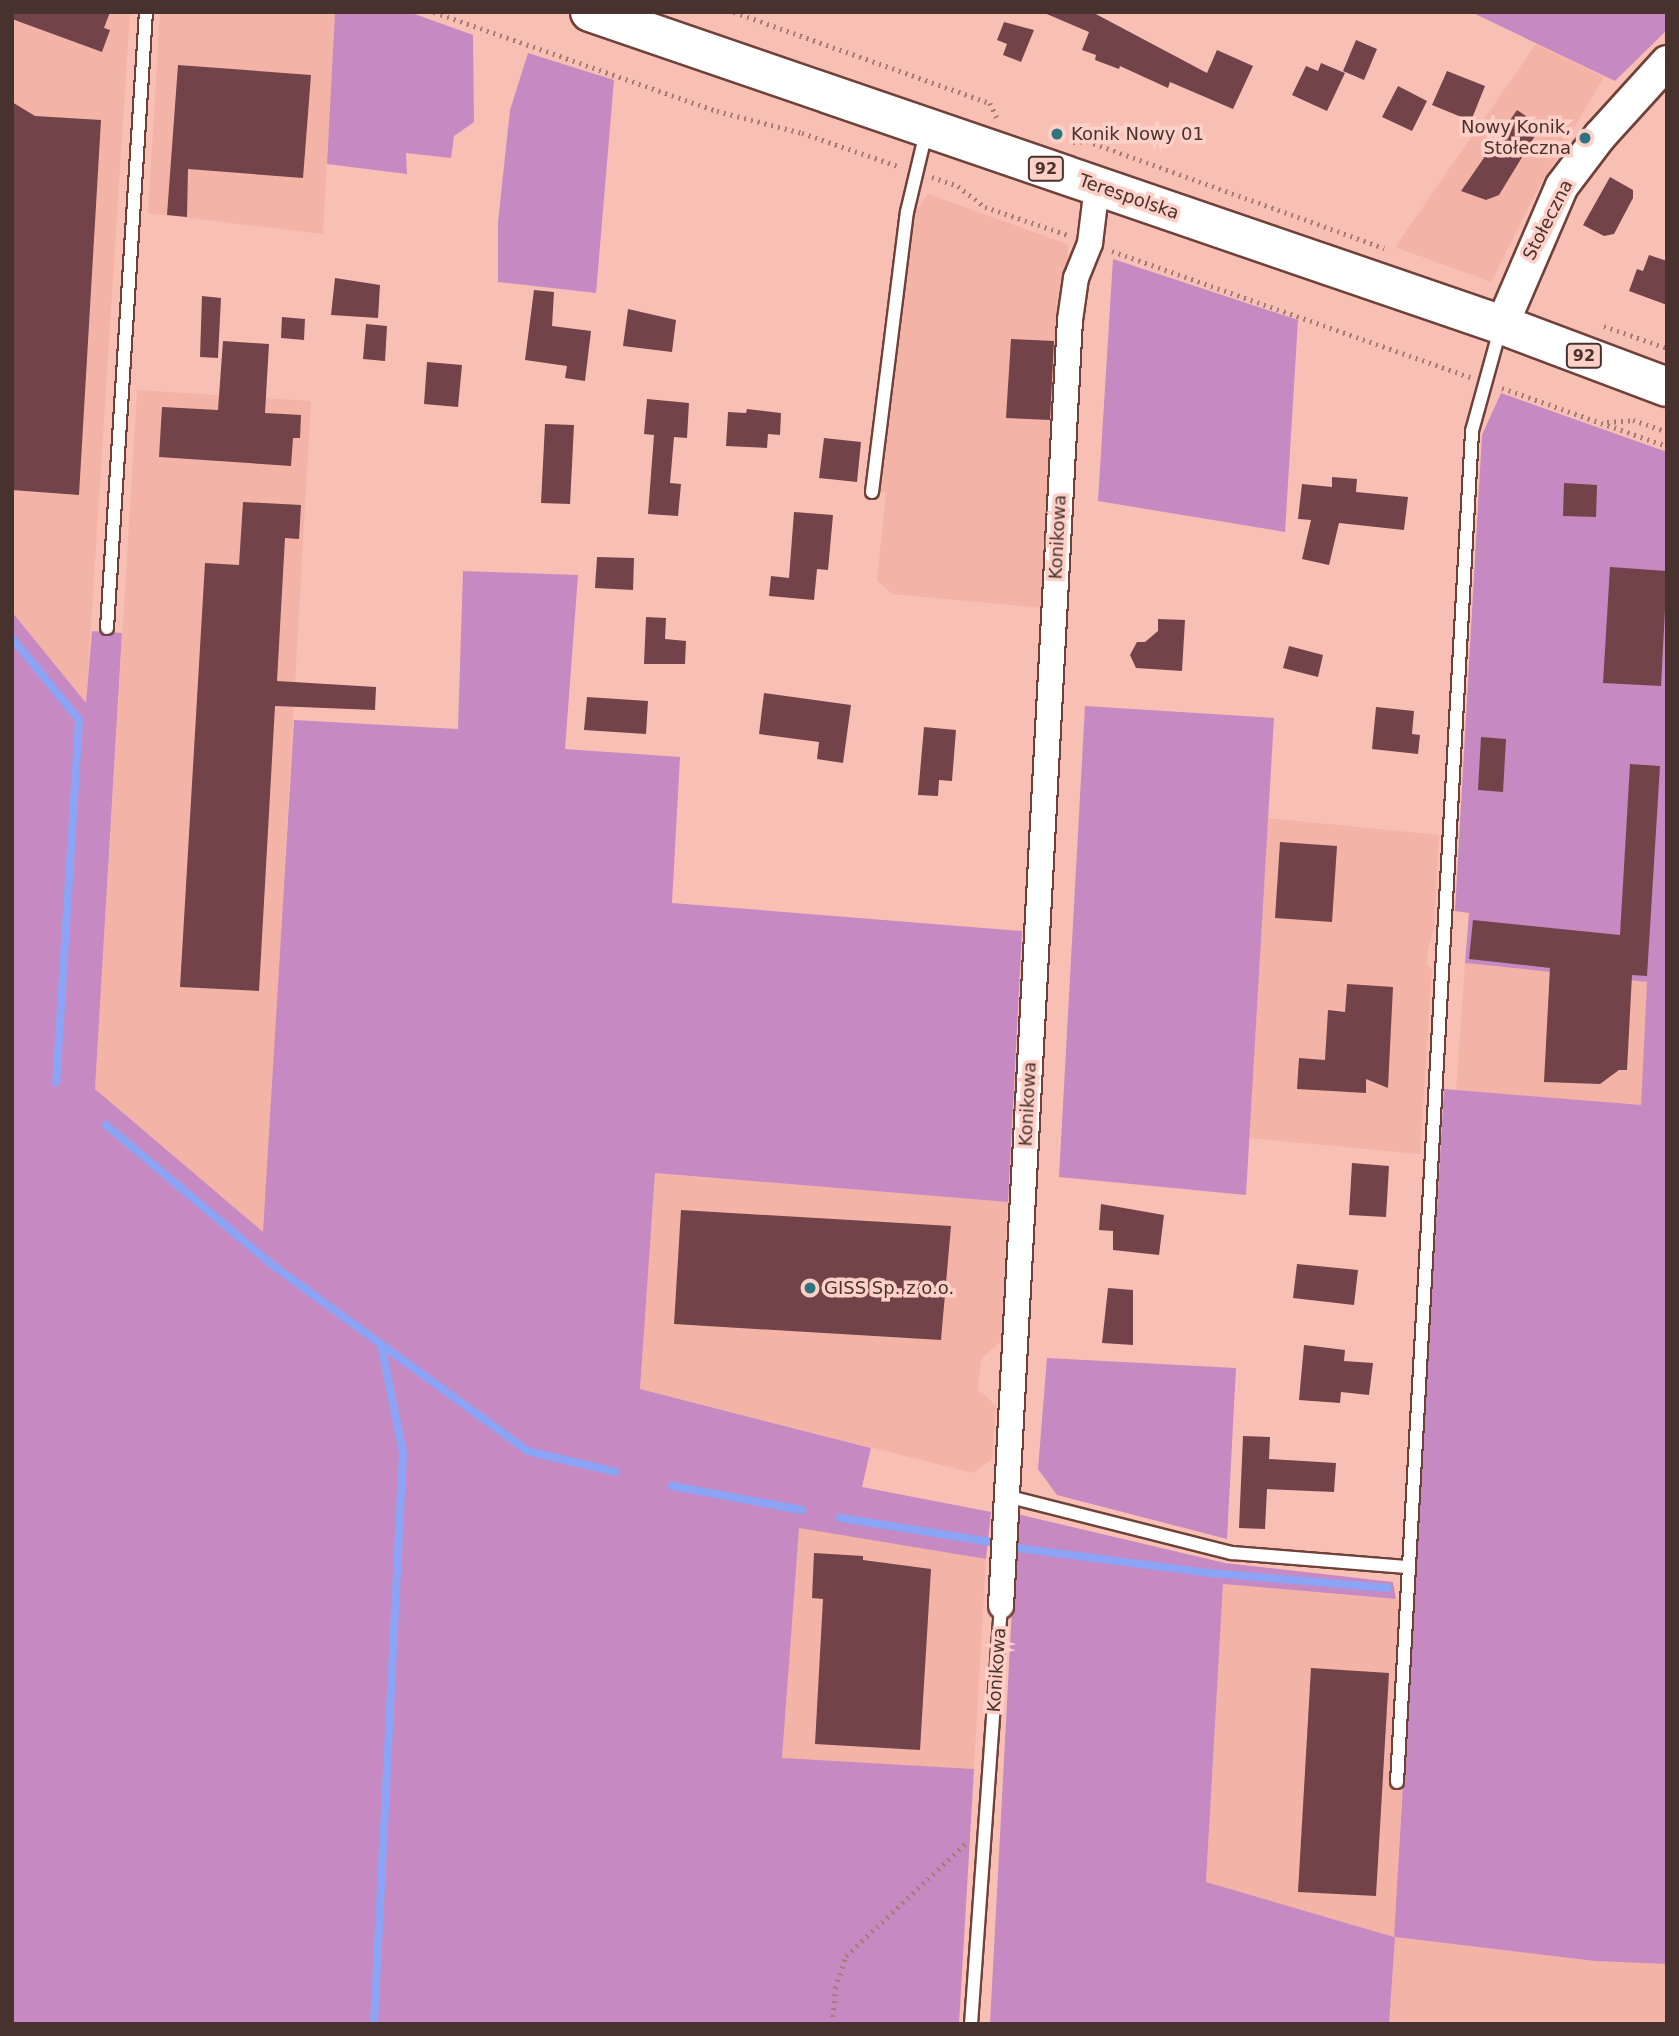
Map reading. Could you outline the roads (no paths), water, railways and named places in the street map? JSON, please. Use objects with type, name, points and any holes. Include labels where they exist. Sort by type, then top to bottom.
[{"type":"main road","name":"Terespolska","points":[[590,12],[1502,325],[1667,387]]},
{"type":"street","name":"Stołeczna","points":[[1502,325],[1562,186],[1600,136],[1667,62]]},
{"type":"street","name":"Konikowa","points":[[1001,1606],[1070,320],[1076,278],[1090,243],[1097,186]]},
{"type":"lane","points":[[107,628],[146,12]]},
{"type":"lane","points":[[873,492],[916,172],[928,128]]},
{"type":"lane","points":[[1397,1782],[1406,1567],[1472,431],[1502,325]]},
{"type":"lane","points":[[1006,1496],[1232,1553],[1406,1567]]},
{"type":"lane","name":"Konikowa","points":[[971,2024],[1001,1606]]},
{"type":"waterway","points":[[12,638],[79,720],[56,1082]]},
{"type":"waterway","points":[[106,1125],[271,1264],[527,1451],[616,1472]]},
{"type":"waterway","points":[[374,2024],[403,1453],[381,1345]]},
{"type":"waterway","points":[[672,1486],[802,1510]]},
{"type":"waterway","points":[[840,1518],[991,1542]]},
{"type":"waterway","points":[[1017,1548],[1210,1573],[1387,1588]]},
{"type":"place","name":"Konik Nowy 01","points":[[1057,134]]},
{"type":"place","name":"Nowy Konik, Stołeczna","points":[[1585,138]]},
{"type":"place","name":"GISS Sp. z o.o.","points":[[810,1288]]}]
